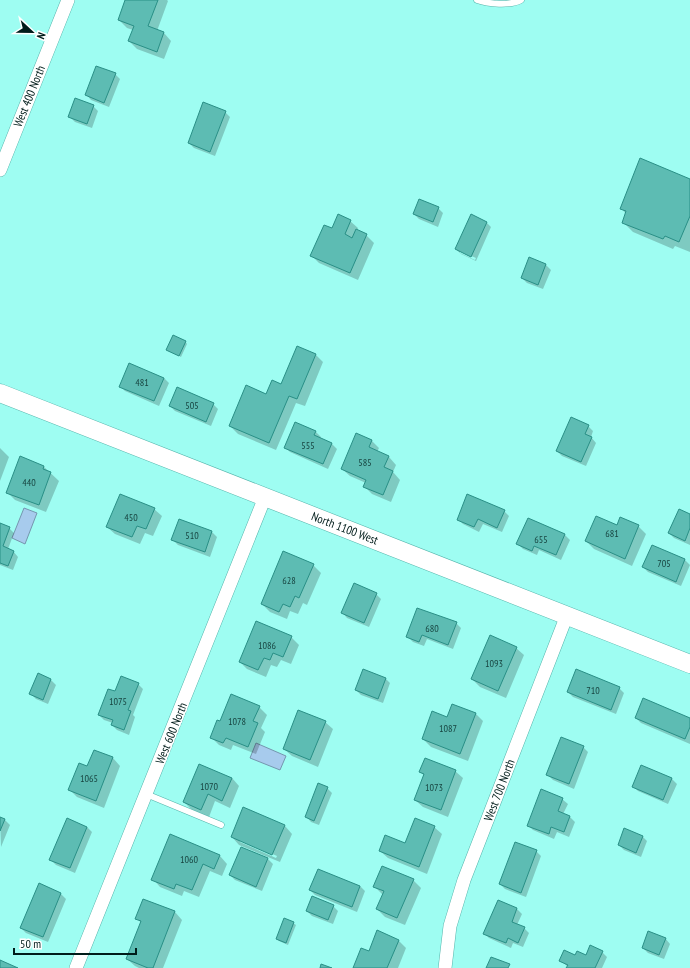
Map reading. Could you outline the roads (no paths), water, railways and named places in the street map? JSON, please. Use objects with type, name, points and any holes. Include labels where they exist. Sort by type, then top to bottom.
[{"type":"street","name":"West 400 North","points":[[0,170],[68,0]]},
{"type":"street","name":"North 1100 West","points":[[0,393],[690,664]]},
{"type":"street","name":"West 600 North","points":[[76,968],[265,497]]},
{"type":"street","name":"West 700 North","points":[[445,968],[450,926],[464,880],[567,615]]},
{"type":"lane","points":[[477,0],[485,3],[515,3],[520,0]]},
{"type":"lane","points":[[146,794],[221,825]]},
{"type":"water","points":[[24,508],[37,513],[25,544],[12,538]]},
{"type":"water","points":[[256,743],[286,756],[280,770],[250,758]]}]
